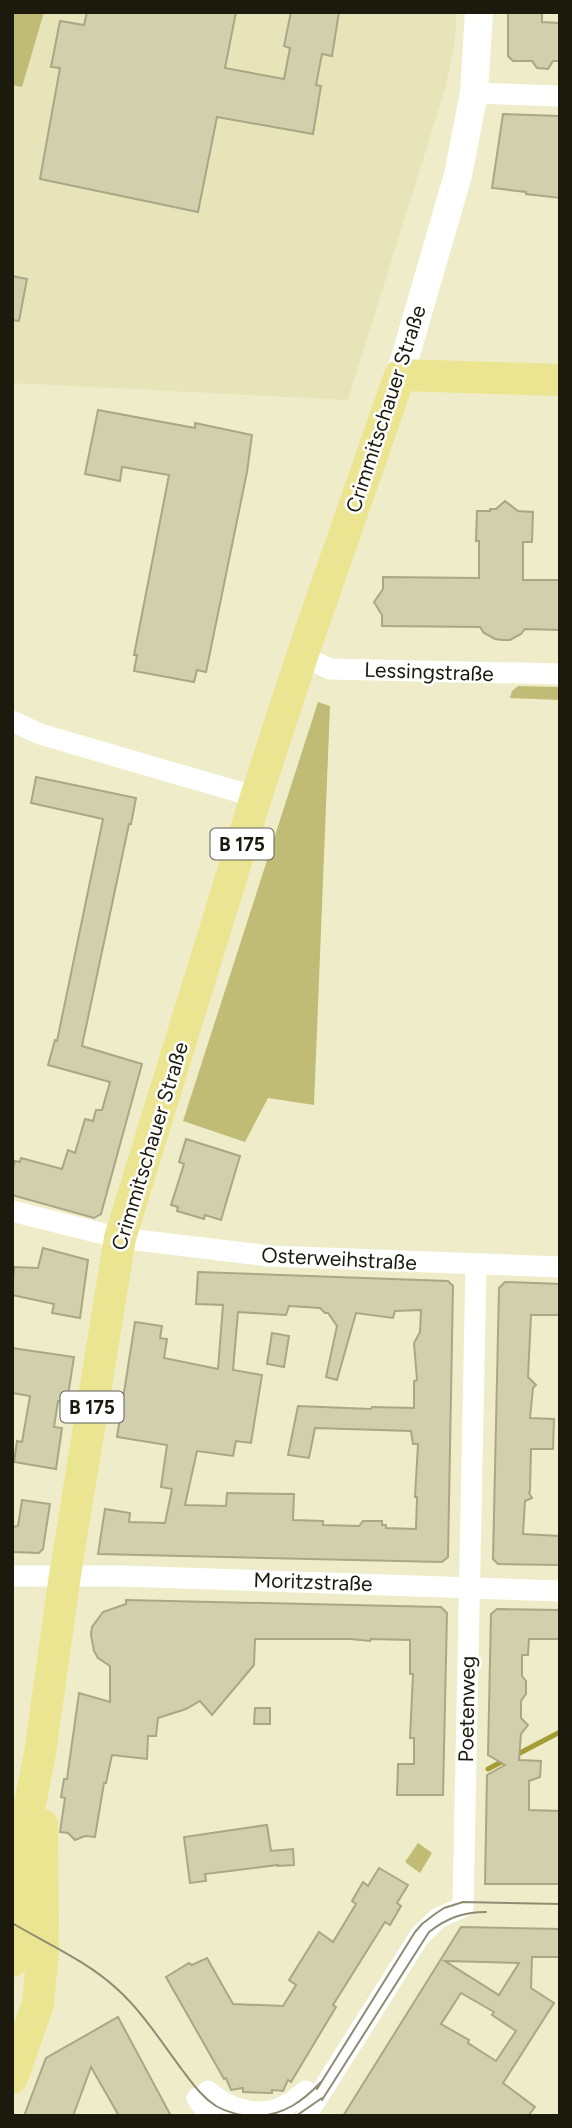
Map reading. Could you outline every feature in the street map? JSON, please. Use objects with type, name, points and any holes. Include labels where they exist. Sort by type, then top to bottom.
[{"type":"main road","name":"Crimmitschauer Straße","points":[[18,1936],[65,1575],[120,1238],[256,797],[400,375],[458,175],[474,93],[479,12]]},
{"type":"main road","points":[[400,375],[560,380]]},
{"type":"main road","name":"Crimmitschauer Straße","points":[[18,1936],[18,1849],[40,1753]]},
{"type":"main road","points":[[12,2078],[38,2004],[18,1936]]},
{"type":"street","points":[[474,93],[560,96]]},
{"type":"street","name":"Lessingstraße","points":[[302,656],[330,669],[560,674]]},
{"type":"street","points":[[12,721],[40,734],[256,797]]},
{"type":"street","name":"Osterweihstraße","points":[[12,1211],[120,1238],[269,1256],[476,1266],[560,1267]]},
{"type":"street","name":"Poetenweg","points":[[317,2102],[419,1937],[438,1918],[463,1907],[476,1266]]},
{"type":"street","name":"Moritzstraße","points":[[12,1576],[65,1575],[560,1591]]},
{"type":"street","points":[[208,2091],[232,2106],[249,2112],[273,2111],[287,2105],[317,2102]]},
{"type":"street","points":[[210,2116],[197,2098],[227,2116]]},
{"type":"street","points":[[285,2116],[317,2102]]},
{"type":"street","points":[[306,2116],[317,2102]]},
{"type":"shaded area","points":[[12,12],[457,12],[454,49],[445,89],[348,400],[12,383]]},
{"type":"shaded area","points":[[12,12],[44,12],[22,87],[12,85]]},
{"type":"shaded area","points":[[518,686],[560,687],[560,700],[510,698],[512,691]]},
{"type":"shaded area","points":[[318,702],[330,706],[314,1105],[268,1098],[245,1142],[183,1121]]},
{"type":"shaded area","points":[[418,1843],[432,1853],[420,1873],[405,1862]]},
{"type":"building","points":[[87,12],[236,12],[225,68],[284,79],[290,48],[284,46],[291,12],[339,12],[332,56],[322,54],[316,85],[321,86],[313,134],[217,117],[198,212],[40,179],[60,68],[51,67],[60,21],[84,25]]},
{"type":"building","points":[[508,12],[542,12],[542,22],[560,23],[560,61],[553,61],[548,69],[537,68],[532,61],[513,61],[508,56]]},
{"type":"building","points":[[503,114],[560,116],[560,198],[492,188]]},
{"type":"building","points":[[12,276],[27,279],[19,321],[12,320]]},
{"type":"building","points":[[98,410],[195,428],[195,423],[252,435],[247,472],[206,672],[197,670],[194,682],[134,671],[137,655],[134,655],[169,475],[122,467],[120,481],[85,474]]},
{"type":"building","points":[[505,501],[518,511],[533,512],[532,542],[523,542],[523,580],[560,580],[560,630],[525,629],[510,640],[502,640],[484,633],[480,627],[382,626],[382,615],[374,602],[383,589],[383,577],[479,578],[477,511],[496,509]]},
{"type":"building","points":[[36,777],[136,798],[82,1046],[142,1064],[101,1214],[94,1218],[12,1195],[15,1161],[20,1162],[21,1158],[62,1169],[68,1150],[75,1153],[85,1119],[93,1121],[96,1110],[102,1110],[110,1082],[48,1065],[55,1040],[57,1041],[103,819],[31,803]]},
{"type":"building","points":[[186,1139],[240,1156],[221,1220],[205,1215],[204,1219],[177,1211],[178,1207],[171,1205],[184,1164],[179,1162]]},
{"type":"building","points":[[43,1248],[88,1260],[80,1318],[52,1313],[54,1304],[12,1295],[14,1267],[38,1268]]},
{"type":"building","points":[[198,1272],[448,1281],[453,1286],[448,1557],[442,1562],[98,1554],[105,1509],[130,1513],[129,1522],[165,1523],[172,1489],[161,1487],[167,1445],[117,1437],[135,1322],[162,1326],[160,1338],[167,1339],[164,1358],[218,1369],[223,1305],[196,1304]],"holes":[[[289,1306],[320,1308],[328,1313],[337,1326],[326,1377],[337,1380],[356,1313],[393,1318],[395,1311],[421,1310],[420,1332],[414,1343],[417,1380],[414,1381],[414,1408],[298,1406],[288,1455],[309,1458],[315,1428],[411,1431],[413,1444],[418,1444],[416,1529],[386,1528],[382,1521],[363,1521],[359,1526],[323,1525],[323,1521],[293,1520],[294,1494],[227,1493],[226,1506],[185,1505],[197,1451],[233,1456],[236,1441],[251,1443],[262,1375],[233,1370],[238,1312],[286,1315]]]},
{"type":"building","points":[[505,1282],[560,1284],[560,1315],[531,1315],[528,1377],[536,1385],[533,1388],[530,1418],[554,1419],[553,1449],[531,1449],[529,1493],[532,1498],[525,1501],[523,1534],[560,1536],[560,1565],[498,1564],[493,1559],[499,1288]]},
{"type":"building","points":[[272,1333],[289,1336],[284,1367],[267,1364]]},
{"type":"building","points":[[12,1348],[74,1357],[67,1402],[58,1401],[54,1427],[62,1428],[56,1469],[14,1462],[17,1441],[22,1442],[30,1396],[12,1393]]},
{"type":"building","points":[[22,1500],[50,1504],[43,1549],[39,1553],[12,1552],[12,1527],[18,1526]]},
{"type":"building","points":[[126,1600],[441,1607],[447,1613],[443,1795],[397,1795],[398,1764],[414,1764],[414,1738],[410,1738],[413,1674],[410,1674],[410,1640],[255,1639],[254,1665],[212,1715],[200,1701],[186,1709],[158,1718],[156,1736],[148,1736],[147,1759],[112,1755],[104,1783],[95,1837],[85,1836],[75,1840],[68,1833],[60,1832],[65,1798],[61,1797],[64,1779],[67,1779],[79,1693],[110,1702],[110,1666],[98,1658],[94,1651],[92,1627],[103,1612],[126,1604]]},
{"type":"building","points":[[497,1609],[560,1610],[560,1639],[529,1639],[528,1655],[522,1655],[522,1676],[526,1681],[526,1694],[521,1701],[521,1718],[528,1725],[521,1734],[519,1760],[541,1761],[540,1777],[529,1781],[529,1810],[560,1811],[560,1884],[485,1884],[487,1775],[505,1765],[488,1755],[491,1614]]},
{"type":"building","points":[[255,1708],[270,1708],[270,1724],[254,1724]]},
{"type":"building","points":[[267,1825],[271,1851],[293,1849],[294,1865],[205,1874],[206,1881],[190,1883],[184,1837]]},
{"type":"building","points":[[379,1868],[408,1885],[397,1903],[401,1906],[390,1925],[385,1922],[333,2005],[336,2007],[291,2082],[288,2080],[283,2091],[272,2090],[272,2093],[243,2092],[243,2088],[231,2090],[166,1977],[189,1963],[192,1965],[207,1958],[233,2004],[283,2006],[296,1985],[289,1980],[319,1932],[333,1942],[356,1904],[352,1901],[363,1882],[368,1886]]},
{"type":"building","points":[[461,1927],[560,1929],[560,1957],[532,1957],[531,1988],[554,2003],[503,2083],[535,2107],[528,2116],[343,2116]],"holes":[[[445,1961],[519,1963],[499,1995]],[[461,1993],[494,2012],[492,2015],[516,2031],[496,2061],[468,2043],[469,2040],[441,2024]]]},
{"type":"building","points":[[118,2017],[171,2116],[119,2116],[91,2067],[73,2116],[24,2116],[46,2058]]},
{"type":"waterway","points":[[516,1755],[560,1732]]},
{"type":"waterway","points":[[488,1769],[507,1759]]},
{"type":"tram line","points":[[317,2089],[415,1932],[435,1914],[463,1902],[560,1904]]},
{"type":"tram line","points":[[322,2100],[429,1932],[456,1917],[486,1912]]},
{"type":"tram line","points":[[12,1923],[80,1961],[116,1988],[143,2017],[198,2090],[221,2108],[252,2116],[276,2113],[300,2101],[321,2082]]},
{"type":"tram line","points":[[296,2116],[322,2098]]}]
